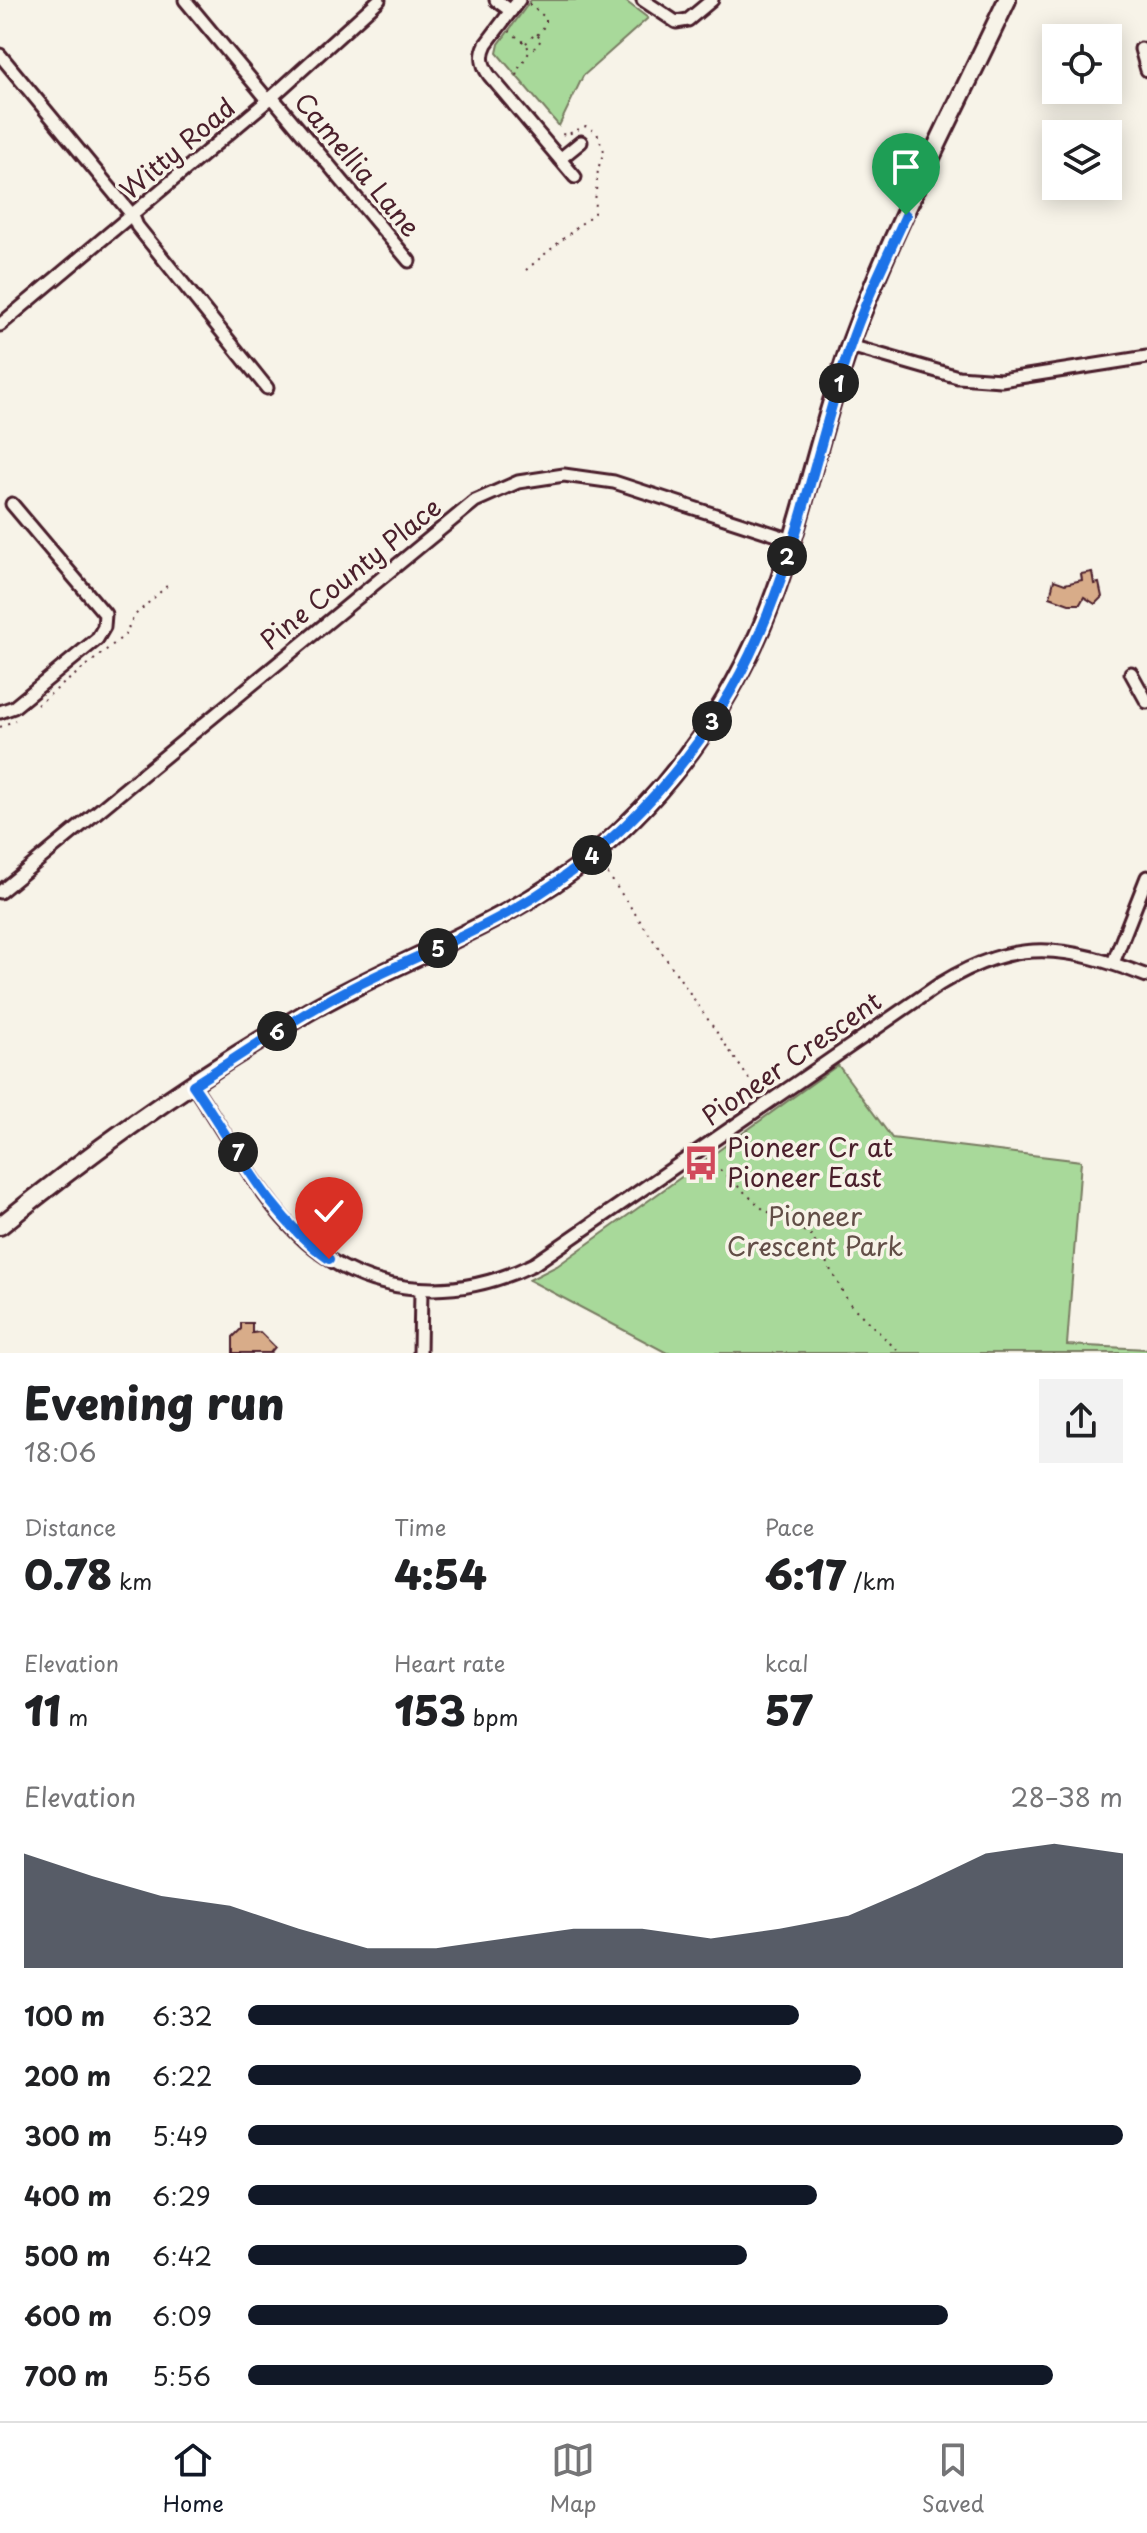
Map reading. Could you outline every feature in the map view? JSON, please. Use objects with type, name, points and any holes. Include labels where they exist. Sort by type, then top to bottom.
[{"type":"main road","points":[[0,1226],[89,1155],[306,1013],[518,908],[559,880],[619,831],[669,779],[718,713],[758,638],[792,540],[850,346],[870,295],[1007,0]]},
{"type":"street","name":"Camellia Lane","points":[[185,0],[409,261]]},
{"type":"street","name":"Witty Road","points":[[0,325],[270,99],[379,0]]},
{"type":"street","points":[[496,0],[511,11]]},
{"type":"street","points":[[522,0],[482,51],[483,64],[575,177]]},
{"type":"street","points":[[643,0],[676,22],[688,20],[712,0]]},
{"type":"street","points":[[1141,49],[1147,70]]},
{"type":"street","points":[[0,55],[133,216],[137,226],[267,388]]},
{"type":"street","points":[[560,159],[581,142]]},
{"type":"street","points":[[850,346],[948,374],[1001,380],[1147,357]]},
{"type":"street","name":"Pine County Place","points":[[0,892],[475,501],[518,482],[564,475],[614,482],[792,540]]},
{"type":"street","points":[[0,712],[14,707],[97,639],[104,627],[105,614],[12,504]]},
{"type":"street","points":[[1131,673],[1147,702]]},
{"type":"street","points":[[1113,963],[1147,877]]},
{"type":"street","name":"Pioneer Crescent","points":[[193,1085],[271,1202],[304,1240],[329,1259],[362,1276],[401,1287],[446,1290],[490,1282],[534,1264],[940,984],[983,961],[1021,951],[1075,952],[1147,976]]},
{"type":"street","points":[[420,1353],[421,1289]]},
{"type":"path","points":[[522,0],[546,18],[546,24],[537,35],[525,43]]},
{"type":"path","points":[[505,28],[525,43],[530,51],[528,55]]},
{"type":"path","points":[[518,81],[517,71],[542,39],[537,35]]},
{"type":"path","points":[[526,270],[587,220],[595,209],[598,169],[604,151],[601,141],[597,133],[586,126],[562,134]]},
{"type":"path","points":[[602,866],[766,1104]]},
{"type":"path","points":[[699,1150],[763,1209],[811,1235],[849,1303],[900,1353]]},
{"type":"green space","points":[[531,0],[624,0],[648,18],[583,76],[559,126],[497,53],[499,44]]},
{"type":"green space","name":"Pioneer Crescent Park","points":[[838,1065],[892,1138],[1081,1161],[1067,1345],[1147,1349],[1147,1353],[667,1353],[529,1280],[557,1266]]},
{"type":"building","points":[[1092,572],[1094,584],[1099,583],[1102,597],[1095,604],[1084,597],[1080,604],[1069,604],[1050,597],[1054,580],[1065,584],[1082,580],[1081,574]]},
{"type":"building","points":[[241,1323],[252,1323],[252,1333],[260,1332],[275,1347],[270,1353],[233,1353],[233,1337],[241,1329]]},
{"type":"place","name":"Pioneer Cr at Pioneer East","points":[[701,1163]]},
{"type":"route","points":[[329,1259],[304,1240],[282,1217],[193,1085],[306,1013],[518,908],[594,854],[669,779],[718,713],[758,638],[777,589],[850,346],[906,215]]}]
